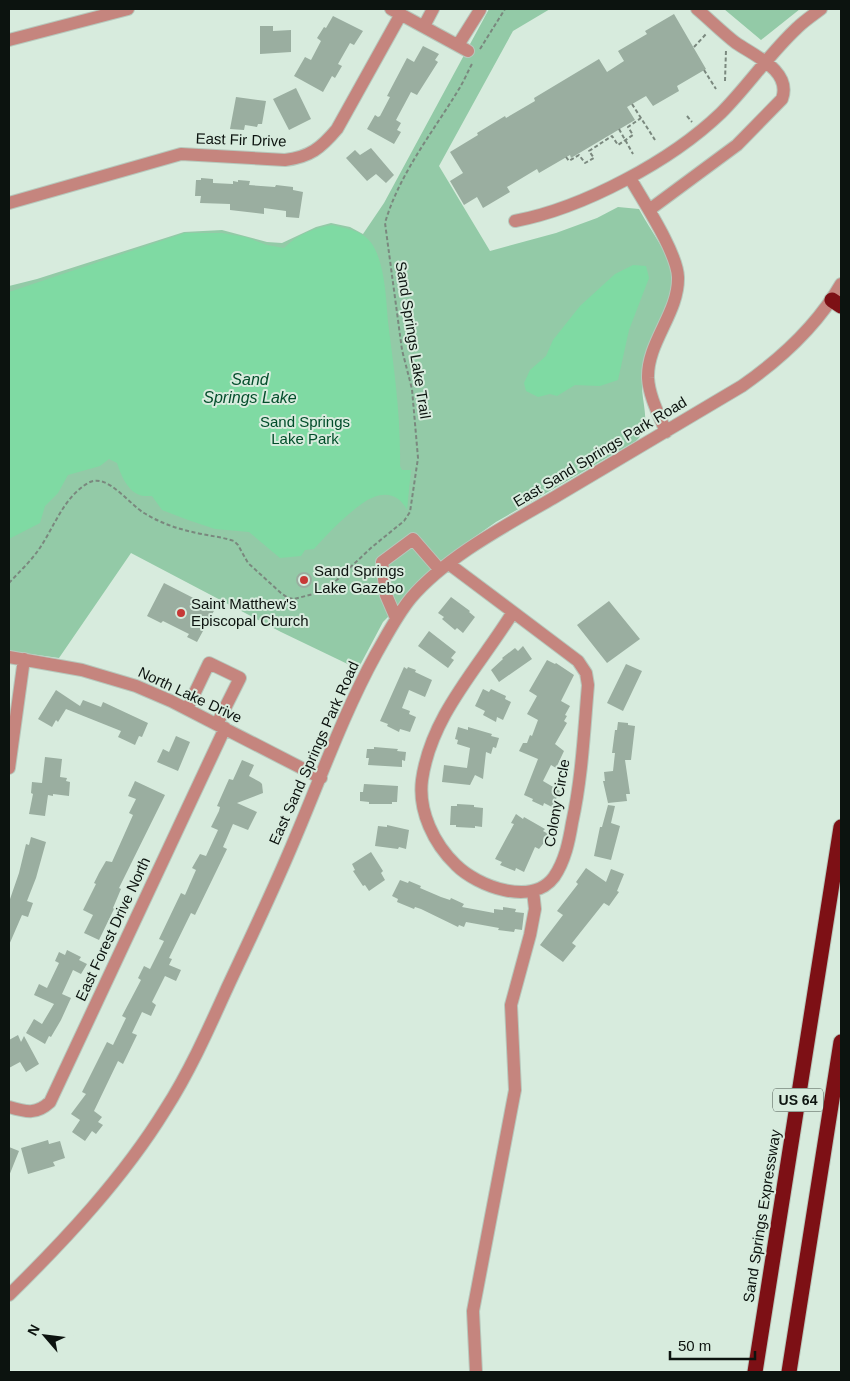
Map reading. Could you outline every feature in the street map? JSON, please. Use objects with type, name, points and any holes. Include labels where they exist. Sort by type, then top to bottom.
[{"type":"highway","name":"Sand Springs Expressway","points":[[755,1372],[841,827]]},
{"type":"highway","name":"US 64","points":[[789,1372],[841,1042]]},
{"type":"street","points":[[9,37],[128,9]]},
{"type":"street","points":[[424,26],[433,9]]},
{"type":"street","points":[[649,210],[737,145],[782,99],[785,90],[783,81],[766,62],[736,42],[697,9]]},
{"type":"street","points":[[515,221],[570,205],[630,178],[689,139],[720,114],[796,29],[821,9]]},
{"type":"street","points":[[396,12],[424,26],[469,53],[480,10]]},
{"type":"street","name":"East Fir Drive","points":[[9,203],[181,154],[285,160],[300,158],[314,152],[337,129],[396,12]]},
{"type":"street","points":[[630,178],[674,258],[678,276],[676,298],[649,360],[648,379],[653,400],[666,432]]},
{"type":"street","name":"East Sand Springs Park Road","points":[[9,1295],[103,1194],[133,1158],[165,1111],[198,1051],[266,906],[321,778],[346,714],[396,618],[412,597],[445,567],[517,519],[666,432],[765,370],[837,303],[841,284]]},
{"type":"street","name":"Colony Circle","points":[[396,618],[386,595],[382,562],[414,539],[445,567],[513,612],[578,661],[586,672],[588,685],[579,786],[569,840],[564,858],[553,878],[543,886],[533,890]]},
{"type":"street","points":[[476,1372],[473,1311],[515,1090],[511,1005],[535,910],[533,890],[521,893],[508,891],[468,875],[455,865],[431,831],[422,804],[422,782],[431,744],[442,720],[513,612]]},
{"type":"street","name":"North Lake Drive","points":[[9,657],[24,658],[82,670],[136,686],[187,709],[321,778]]},
{"type":"street","points":[[9,768],[24,658]]},
{"type":"street","name":"East Forest Drive North","points":[[9,1107],[31,1112],[41,1110],[50,1102],[221,726],[240,678],[209,663],[187,709]]},
{"type":"path","name":"Sand Springs Lake Trail","points":[[9,583],[37,552],[66,503],[84,486],[97,480],[110,484],[136,508],[163,523],[234,541],[248,563],[281,593],[288,598],[294,599],[325,591],[372,547],[404,521],[410,512],[418,458],[412,389],[402,350],[385,223],[409,170],[460,88],[469,53],[505,9]]},
{"type":"path","points":[[694,47],[715,24]]},
{"type":"path","points":[[725,80],[726,51],[736,42]]},
{"type":"path","points":[[704,70],[716,89]]},
{"type":"path","points":[[632,104],[655,140]]},
{"type":"path","points":[[566,157],[569,161],[579,155],[585,163],[594,158],[589,151],[612,136],[618,145],[633,135],[628,127],[641,118]]},
{"type":"path","points":[[619,130],[633,154]]},
{"type":"green space","name":"Sand Springs Lake Park","points":[[489,9],[550,9],[513,31],[439,166],[490,251],[556,233],[597,218],[618,207],[639,209],[668,259],[673,274],[670,298],[653,335],[646,361],[642,385],[645,419],[642,434],[636,441],[496,522],[449,555],[383,622],[358,669],[281,632],[131,553],[59,658],[9,651],[9,286],[37,279],[184,232],[222,230],[267,242],[282,243],[316,227],[331,223],[350,227],[363,234],[384,203]]},
{"type":"green space","points":[[724,9],[800,9],[761,40]]},
{"type":"water","name":"Sand Springs Lake","points":[[332,225],[364,236],[372,244],[380,261],[397,393],[400,466],[402,470],[411,470],[407,510],[393,496],[379,495],[367,500],[351,512],[314,549],[305,550],[301,556],[280,558],[249,532],[215,529],[162,510],[152,496],[138,494],[129,488],[117,463],[109,459],[100,466],[68,475],[58,493],[45,506],[40,523],[9,539],[9,292],[185,233],[222,233],[245,237],[267,245],[284,248],[294,239],[306,233]]},
{"type":"water","points":[[633,265],[646,266],[649,278],[629,330],[618,380],[600,386],[575,385],[557,396],[550,394],[538,397],[526,391],[524,383],[530,370],[546,356],[553,340],[580,306],[615,274]]},
{"type":"building","points":[[674,14],[706,69],[677,86],[679,91],[653,106],[646,96],[627,107],[635,120],[571,158],[570,155],[539,173],[537,169],[507,187],[510,192],[483,208],[477,197],[464,205],[450,181],[463,173],[450,152],[478,135],[477,133],[535,101],[534,98],[599,59],[607,72],[624,61],[618,51],[647,34],[645,31]]},
{"type":"building","points":[[333,16],[363,31],[354,45],[350,43],[338,64],[342,66],[335,78],[332,76],[323,92],[294,76],[305,57],[311,60],[321,41],[317,38]]},
{"type":"building","points":[[260,26],[273,26],[273,31],[291,30],[291,52],[260,54]]},
{"type":"building","points":[[423,46],[439,54],[435,60],[438,62],[417,95],[411,92],[396,120],[401,123],[397,130],[401,132],[394,144],[367,129],[375,115],[380,116],[390,97],[387,96],[407,58],[414,62]]},
{"type":"building","points":[[296,88],[311,119],[289,130],[273,99]]},
{"type":"building","points":[[236,97],[266,101],[262,124],[258,124],[257,127],[245,125],[244,130],[230,129]]},
{"type":"building","points":[[371,148],[394,175],[386,183],[376,174],[367,181],[346,158],[355,150],[360,155]]},
{"type":"building","points":[[201,178],[213,179],[213,183],[233,184],[233,181],[238,182],[238,180],[250,181],[249,185],[293,187],[293,190],[303,192],[299,218],[286,217],[286,211],[264,208],[264,214],[230,210],[230,204],[200,203],[201,196],[195,196],[196,180],[201,180]]},
{"type":"building","name":"Sand Springs Lake Gazebo","points":[[304,572],[310,574],[312,580],[310,586],[304,588],[298,586],[296,580],[298,574]]},
{"type":"building","name":"Saint Matthew's Episcopal Church","points":[[164,583],[215,609],[197,642],[187,637],[189,634],[163,621],[161,623],[147,616]]},
{"type":"building","points":[[451,597],[475,617],[463,633],[457,628],[455,630],[438,613]]},
{"type":"building","points":[[609,601],[640,639],[607,663],[577,625]]},
{"type":"building","points":[[429,631],[456,652],[451,658],[454,660],[448,668],[418,646]]},
{"type":"building","points":[[523,646],[532,659],[499,682],[491,670],[515,648],[518,651]]},
{"type":"building","points":[[547,660],[556,663],[574,675],[561,701],[570,706],[565,715],[567,716],[564,721],[567,723],[555,744],[564,751],[556,768],[551,765],[543,781],[560,791],[552,807],[544,803],[543,806],[524,795],[538,759],[519,751],[523,743],[527,743],[530,735],[532,736],[538,720],[527,714],[537,696],[529,691]]},
{"type":"building","points":[[626,664],[642,671],[623,711],[607,703]]},
{"type":"building","points":[[404,667],[416,670],[415,672],[432,680],[425,697],[409,690],[402,708],[410,711],[409,714],[416,717],[410,732],[400,729],[399,732],[380,721]]},
{"type":"building","points":[[483,689],[489,692],[491,689],[506,696],[505,699],[511,702],[503,720],[497,717],[496,722],[483,715],[485,711],[475,706]]},
{"type":"building","points":[[56,690],[80,706],[83,700],[101,707],[103,702],[148,723],[142,737],[139,736],[135,745],[118,737],[121,731],[66,709],[58,722],[56,720],[52,727],[38,719]]},
{"type":"building","points":[[618,722],[635,726],[631,760],[625,760],[630,794],[626,794],[627,801],[608,803],[603,781],[605,781],[604,772],[613,771],[615,753],[612,753]]},
{"type":"building","points":[[458,727],[468,730],[468,727],[499,738],[496,748],[493,747],[491,754],[486,752],[483,779],[475,775],[470,785],[442,782],[444,765],[467,768],[470,748],[457,744],[458,740],[455,739]]},
{"type":"building","points":[[176,736],[190,742],[178,771],[157,762],[163,749],[169,752]]},
{"type":"building","points":[[374,747],[398,749],[397,751],[406,752],[405,761],[402,760],[402,767],[368,765],[369,758],[366,758],[367,749],[374,749]]},
{"type":"building","points":[[45,757],[62,759],[60,777],[67,778],[66,781],[70,782],[69,796],[48,795],[45,816],[29,814],[33,794],[31,793],[32,782],[42,783]]},
{"type":"building","points":[[242,760],[254,765],[249,776],[262,784],[263,793],[237,803],[257,812],[248,830],[233,824],[223,847],[227,849],[195,915],[191,913],[169,958],[172,959],[169,965],[181,970],[176,981],[165,976],[152,1002],[156,1005],[151,1016],[142,1012],[132,1033],[137,1035],[123,1064],[118,1061],[94,1111],[102,1117],[98,1122],[103,1125],[96,1134],[92,1131],[85,1141],[72,1132],[80,1120],[71,1114],[86,1094],[82,1092],[107,1042],[113,1045],[126,1018],[122,1016],[141,980],[138,978],[144,966],[150,969],[164,941],[159,939],[181,893],[185,895],[196,870],[192,868],[200,854],[206,856],[218,830],[211,827],[219,811],[220,807],[217,806],[229,779],[233,780]]},
{"type":"building","points":[[135,781],[165,795],[119,888],[121,889],[114,909],[99,940],[84,933],[93,915],[83,910],[96,884],[94,883],[106,861],[112,862],[133,815],[129,813],[136,799],[128,796]]},
{"type":"building","points":[[364,784],[398,786],[397,802],[392,802],[392,804],[369,804],[369,802],[360,801],[360,792],[363,792]]},
{"type":"building","points":[[457,804],[474,805],[474,807],[483,808],[482,827],[456,827],[456,825],[450,825],[451,806],[457,806]]},
{"type":"building","points":[[608,805],[615,806],[611,823],[620,826],[611,860],[594,856],[600,827],[602,827]]},
{"type":"building","points":[[516,814],[545,829],[543,831],[550,835],[539,849],[535,847],[524,872],[516,868],[515,871],[500,865],[502,862],[495,859],[514,824],[511,823]]},
{"type":"building","points":[[387,825],[409,830],[406,849],[375,846],[378,826],[387,827]]},
{"type":"building","points":[[31,837],[46,842],[36,878],[27,901],[33,903],[28,917],[22,915],[9,945],[9,902],[26,844],[29,845]]},
{"type":"building","points":[[371,852],[383,871],[381,873],[385,880],[369,891],[365,885],[363,886],[353,871],[355,870],[352,864]]},
{"type":"building","points":[[586,868],[606,882],[611,869],[624,874],[617,891],[619,892],[609,906],[603,904],[572,943],[576,946],[563,962],[540,945],[563,915],[557,911],[578,884],[576,882]]},
{"type":"building","points":[[400,880],[408,883],[409,881],[441,897],[450,900],[451,898],[464,904],[462,907],[494,913],[494,909],[503,910],[503,907],[516,909],[515,912],[524,913],[522,930],[515,929],[514,932],[498,930],[499,928],[466,922],[464,927],[459,925],[458,927],[421,909],[415,907],[414,909],[397,902],[398,899],[392,896]]},
{"type":"building","points":[[67,950],[81,957],[79,960],[87,964],[81,974],[73,970],[62,994],[71,998],[61,1020],[45,1044],[26,1033],[34,1019],[42,1024],[54,1004],[34,995],[39,984],[47,988],[59,963],[55,961],[59,952],[65,955]]},
{"type":"building","points":[[18,1035],[21,1042],[24,1036],[39,1064],[26,1072],[20,1062],[9,1068],[9,1040]]},
{"type":"building","points":[[48,1140],[49,1144],[60,1141],[65,1158],[53,1162],[55,1166],[28,1174],[21,1148]]},
{"type":"building","points":[[9,1147],[19,1151],[9,1176]]},
{"type":"place","name":"Sand Springs Lake Gazebo","points":[[304,580]]},
{"type":"place","name":"Saint Matthew's Episcopal Church","points":[[181,613]]}]
